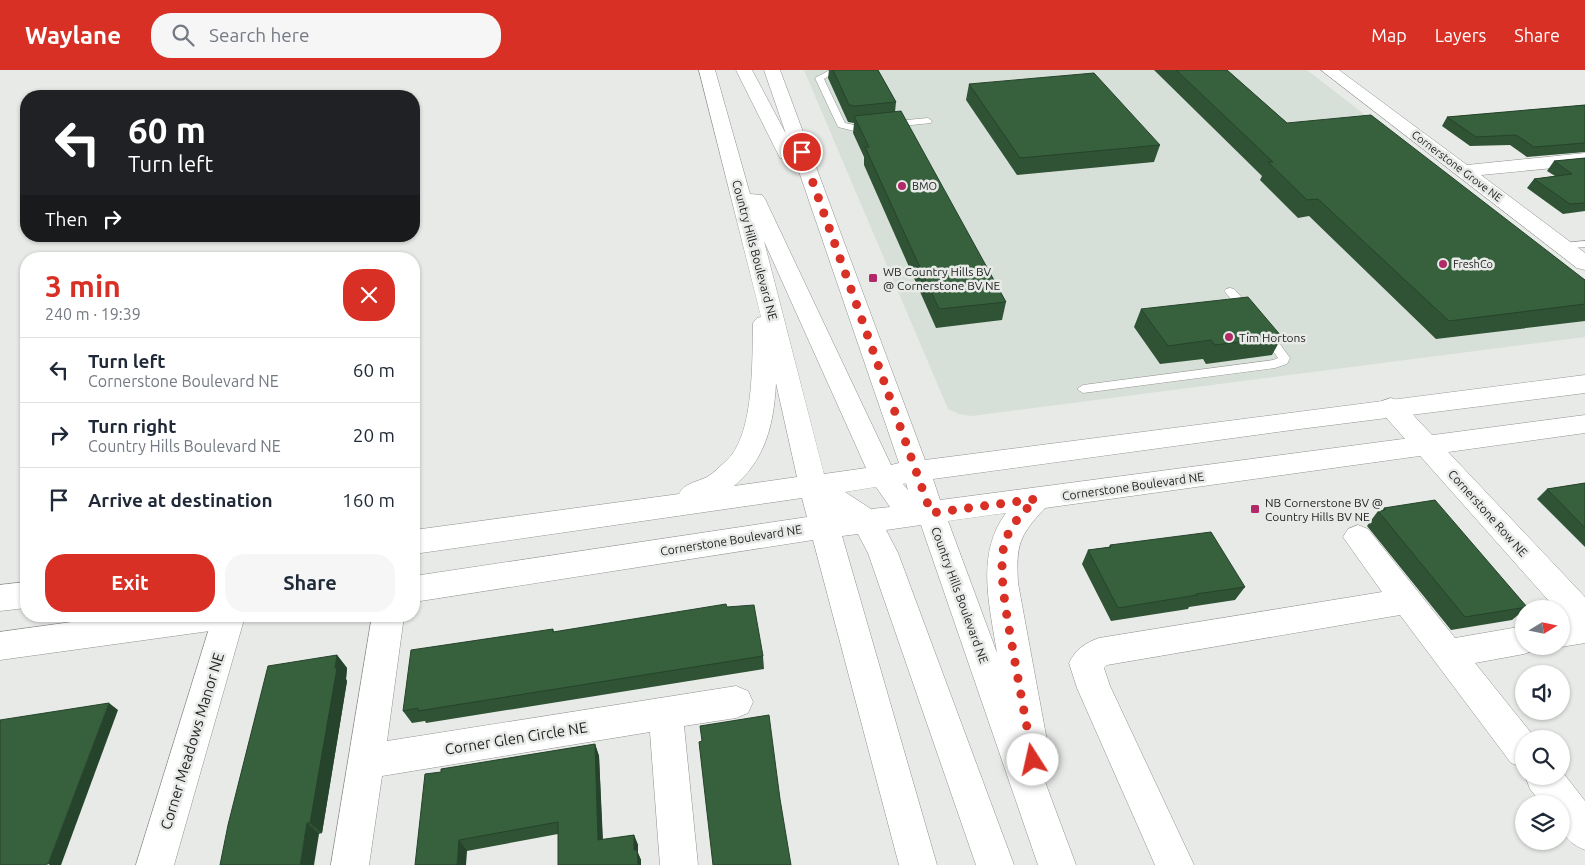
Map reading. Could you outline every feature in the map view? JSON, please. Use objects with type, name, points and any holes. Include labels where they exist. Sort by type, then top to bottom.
[{"type":"street","name":"Country Hills Boulevard NE","points":[[707,70],[767,292],[814,486],[918,865]]},
{"type":"street","points":[[744,70],[792,164],[820,203]]},
{"type":"street","name":"Country Hills Boulevard NE","points":[[772,70],[1052,851]]},
{"type":"street","name":"Cornerstone Grove NE","points":[[1329,70],[1585,263]]},
{"type":"street","points":[[724,129],[883,476],[894,494],[904,504],[931,513]]},
{"type":"street","points":[[1464,171],[1585,159]]},
{"type":"street","points":[[650,509],[703,492],[726,479],[748,455],[758,432],[761,412],[767,292]]},
{"type":"street","points":[[420,541],[916,471],[1391,407],[1585,384]]},
{"type":"street","name":"Cornerstone Row NE","points":[[1391,407],[1585,619]]},
{"type":"street","name":"Cornerstone Boulevard NE","points":[[420,588],[825,526],[1585,424]]},
{"type":"street","points":[[814,486],[866,521],[882,554],[995,865]]},
{"type":"street","points":[[1036,499],[1018,517],[1005,542],[1003,568],[1005,605],[1052,851]]},
{"type":"street","points":[[1358,537],[1515,739]]},
{"type":"street","points":[[0,598],[20,596]]},
{"type":"street","points":[[1174,865],[1094,688],[1086,663],[1099,652],[1407,601]]},
{"type":"street","points":[[0,646],[174,622]]},
{"type":"street","name":"Corner Meadows Manor NE","points":[[155,865],[227,622]]},
{"type":"street","points":[[350,865],[387,622]]},
{"type":"street","points":[[1570,632],[1585,629]]},
{"type":"street","points":[[1449,653],[1515,642]]},
{"type":"street","name":"Corner Glen Circle NE","points":[[366,761],[736,702]]},
{"type":"street","points":[[666,714],[679,865]]},
{"type":"street","points":[[1550,785],[1585,831]]},
{"type":"lane","points":[[868,70],[828,73],[819,78],[841,125],[854,128],[928,121]]},
{"type":"lane","points":[[1563,246],[1585,244]]},
{"type":"lane","points":[[1083,389],[1275,364],[1283,361],[1282,352],[1230,290]]},
{"type":"shaded area","points":[[804,70],[1307,70],[1585,285],[1585,337],[971,416],[959,414],[948,409]]},
{"type":"building","points":[[833,70],[878,70],[896,102],[849,105]]},
{"type":"building","name":"FreshCo","points":[[1176,70],[1227,70],[1287,123],[1371,115],[1585,280],[1585,304],[1449,321],[1318,199],[1307,200],[1268,162],[1273,162]]},
{"type":"building","points":[[1094,73],[1160,145],[1020,158],[969,84]]},
{"type":"building","points":[[1585,105],[1585,143],[1534,147],[1516,135],[1476,137],[1447,117]]},
{"type":"building","points":[[901,111],[1006,302],[939,309],[865,147],[869,147],[854,116]]},
{"type":"building","points":[[1585,158],[1585,203],[1570,204],[1534,179],[1572,174],[1554,161]]},
{"type":"building","points":[[1248,297],[1282,337],[1215,345],[1211,340],[1168,346],[1141,309]]},
{"type":"building","points":[[1585,483],[1585,528],[1547,489]]},
{"type":"building","points":[[1435,500],[1521,600],[1515,600],[1515,609],[1465,617],[1378,511],[1385,510],[1384,508]]},
{"type":"building","points":[[1211,532],[1245,587],[1118,608],[1088,550],[1111,547],[1110,545]]},
{"type":"building","points":[[726,604],[727,607],[754,605],[763,656],[418,711],[418,708],[403,711],[411,650],[553,629],[553,632]]},
{"type":"building","points":[[337,655],[335,668],[337,668],[310,823],[307,823],[300,865],[220,865],[228,825],[268,666]]},
{"type":"building","points":[[109,703],[48,864],[0,865],[0,720]]},
{"type":"building","points":[[769,715],[791,865],[713,865],[699,742],[702,741],[700,726]]},
{"type":"building","points":[[595,744],[598,840],[634,835],[634,850],[637,850],[638,865],[558,865],[558,822],[459,840],[457,865],[415,865],[425,774],[441,772],[441,769]]},
{"type":"place","name":"BMO","points":[[902,186]]},
{"type":"place","name":"FreshCo","points":[[1443,264]]},
{"type":"place","name":"WB Country Hills BV @ Cornerstone BV NE","points":[[873,278]]},
{"type":"place","name":"Tim Hortons","points":[[1229,337]]},
{"type":"place","name":"NB Cornerstone BV @ Country Hills BV NE","points":[[1255,509]]},
{"type":"route","points":[[802,152],[931,513],[1036,499],[1018,517],[1005,542],[1003,568],[1005,605],[1033,760]]}]
